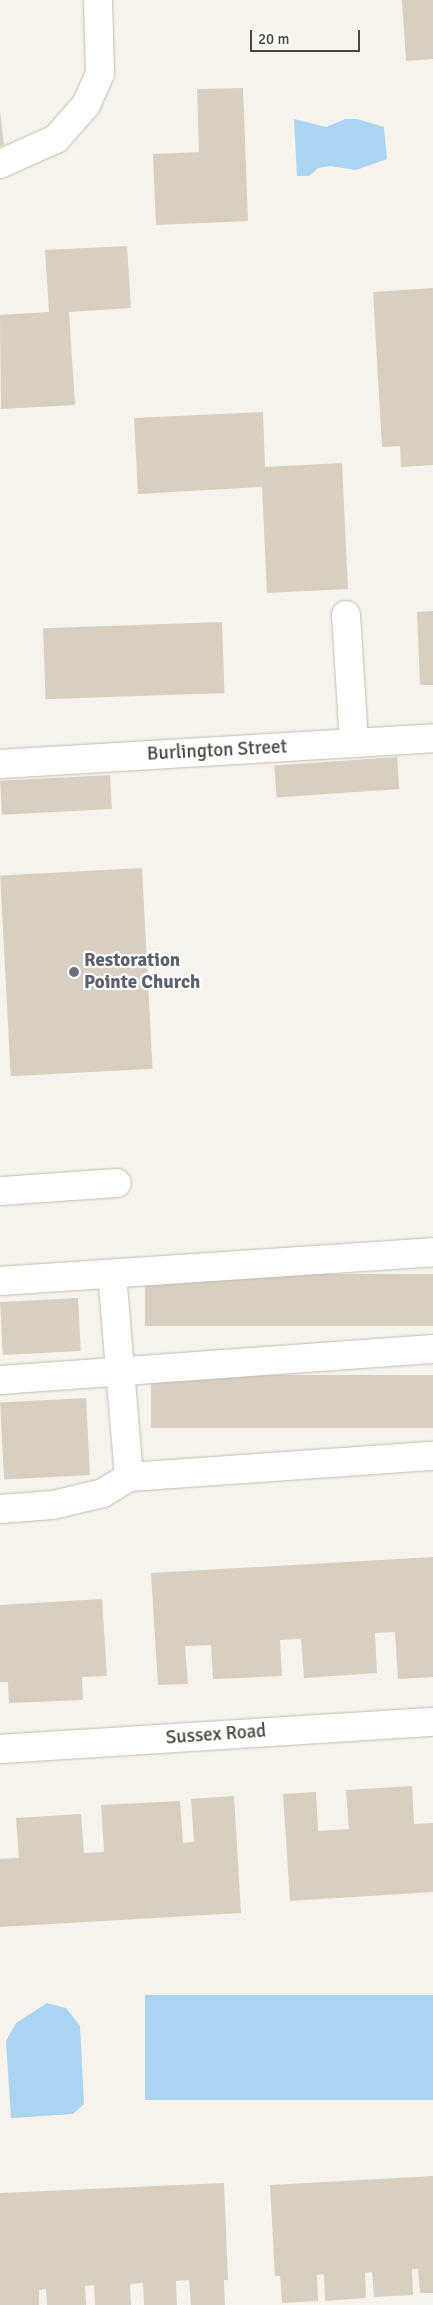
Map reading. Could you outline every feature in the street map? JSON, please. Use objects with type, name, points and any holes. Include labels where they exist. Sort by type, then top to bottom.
[{"type":"street","points":[[0,164],[56,138],[86,105],[100,73],[98,0]]},
{"type":"street","points":[[346,615],[354,743]]},
{"type":"street","name":"Burlington Street","points":[[0,764],[433,738]]},
{"type":"street","points":[[0,1191],[117,1183]]},
{"type":"street","points":[[0,1281],[433,1252]]},
{"type":"street","points":[[112,1274],[118,1371],[129,1477]]},
{"type":"street","points":[[0,1380],[433,1349]]},
{"type":"street","points":[[0,1509],[53,1505],[103,1493],[129,1477],[433,1456]]},
{"type":"street","name":"Sussex Road","points":[[0,1749],[433,1722]]},
{"type":"water","points":[[294,119],[326,127],[345,119],[357,119],[384,127],[387,159],[356,170],[330,166],[318,168],[309,176],[297,176]]},
{"type":"water","points":[[145,1995],[433,1995],[433,2100],[145,2100]]},
{"type":"water","points":[[47,2003],[66,2008],[80,2026],[84,2104],[73,2114],[11,2118],[6,2041],[16,2023]]},
{"type":"building","points":[[402,0],[433,0],[433,59],[406,61]]},
{"type":"building","points":[[243,88],[248,221],[156,225],[153,154],[199,152],[197,89]]},
{"type":"building","points":[[0,110],[4,145],[0,146]]},
{"type":"building","points":[[127,246],[131,308],[69,312],[75,405],[1,409],[0,315],[49,312],[45,250]]},
{"type":"building","points":[[433,288],[433,465],[401,467],[400,446],[382,447],[373,292]]},
{"type":"building","points":[[263,412],[265,467],[342,463],[348,589],[267,593],[262,487],[138,494],[134,418]]},
{"type":"building","points":[[433,611],[433,685],[420,685],[417,612]]},
{"type":"building","points":[[222,622],[224,693],[46,699],[43,628]]},
{"type":"building","points":[[397,757],[399,789],[277,798],[274,766]]},
{"type":"building","points":[[110,775],[112,809],[2,815],[0,781]]},
{"type":"building","name":"Restoration Pointe Church","points":[[142,868],[153,1069],[11,1076],[0,875]]},
{"type":"building","points":[[145,1274],[433,1274],[433,1326],[145,1326]]},
{"type":"building","points":[[78,1298],[81,1351],[3,1355],[0,1302]]},
{"type":"building","points":[[151,1375],[433,1375],[433,1428],[151,1428]]},
{"type":"building","points":[[86,1398],[90,1475],[4,1479],[0,1403]]},
{"type":"building","points":[[433,1557],[433,1677],[398,1679],[395,1632],[375,1633],[377,1673],[304,1678],[301,1639],[280,1640],[282,1676],[213,1679],[211,1645],[185,1646],[188,1684],[158,1685],[151,1573]]},
{"type":"building","points":[[102,1599],[107,1676],[82,1677],[83,1700],[9,1703],[8,1682],[0,1682],[0,1605]]},
{"type":"building","points":[[412,1786],[414,1824],[433,1823],[433,1892],[290,1901],[283,1794],[316,1792],[318,1831],[349,1829],[346,1790]]},
{"type":"building","points":[[234,1796],[241,1913],[0,1927],[0,1859],[19,1858],[16,1818],[81,1814],[84,1853],[104,1852],[101,1805],[180,1801],[183,1843],[194,1842],[191,1799]]},
{"type":"building","points":[[433,2176],[433,2293],[420,2293],[418,2269],[412,2269],[413,2295],[374,2297],[372,2272],[365,2273],[366,2298],[325,2301],[324,2274],[317,2275],[318,2301],[282,2303],[280,2276],[275,2276],[270,2185]]},
{"type":"building","points":[[224,2183],[228,2280],[224,2280],[225,2305],[191,2305],[189,2280],[176,2281],[177,2305],[144,2305],[143,2283],[130,2284],[131,2305],[95,2305],[94,2285],[85,2286],[86,2305],[47,2305],[46,2289],[39,2290],[39,2305],[0,2305],[0,2193]]},
{"type":"place","name":"Restoration Pointe Church","points":[[74,972]]}]
